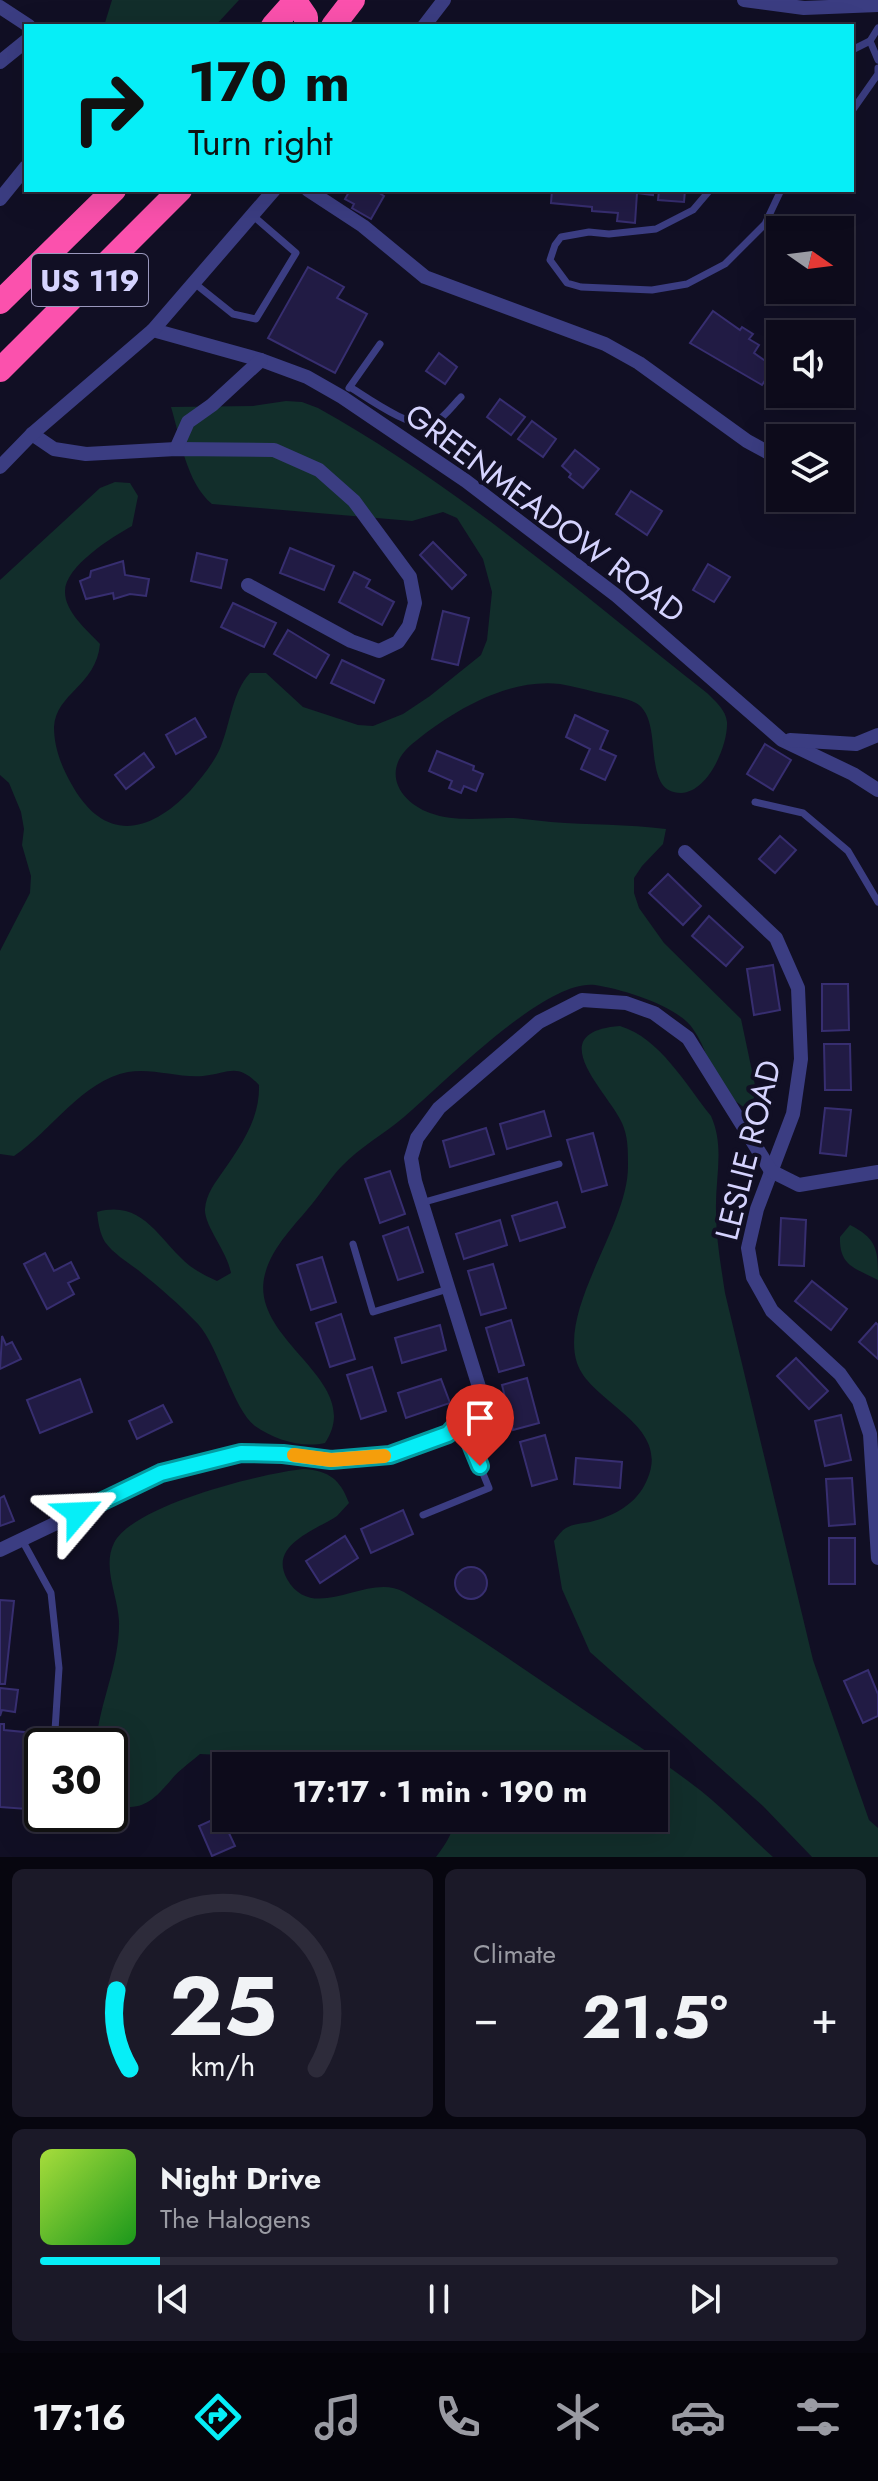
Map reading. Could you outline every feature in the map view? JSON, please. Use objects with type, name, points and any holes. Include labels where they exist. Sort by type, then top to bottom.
[{"type":"highway","points":[[275,24],[295,0],[306,17],[306,24]]},
{"type":"highway","points":[[335,24],[353,0]]},
{"type":"highway","name":"US 119","points":[[0,302],[112,192]]},
{"type":"highway","points":[[0,348],[155,192]]},
{"type":"highway","name":"US 119","points":[[0,370],[178,192]]},
{"type":"street","points":[[426,24],[444,0]]},
{"type":"street","points":[[744,0],[804,8],[878,5]]},
{"type":"street","points":[[0,7],[26,24]]},
{"type":"street","points":[[0,62],[24,43]]},
{"type":"street","points":[[0,199],[24,169]]},
{"type":"street","points":[[0,467],[32,434],[153,330],[272,192]]},
{"type":"street","points":[[311,192],[363,226],[425,277],[605,344],[639,363],[766,451]]},
{"type":"street","name":"GREENMEADOW ROAD","points":[[153,330],[261,360],[346,392],[617,596],[782,740],[853,774],[878,790]]},
{"type":"street","points":[[176,449],[188,422],[212,405],[261,360]]},
{"type":"street","points":[[32,434],[54,449],[86,454],[176,449],[274,450],[319,470],[354,501],[410,577],[415,603],[409,626],[398,642],[379,651],[351,641],[248,585]]},
{"type":"street","points":[[782,740],[856,744],[878,735]]},
{"type":"street","name":"LESLIE ROAD","points":[[685,852],[776,938],[798,988],[801,1059],[793,1114],[757,1209],[748,1248],[753,1277],[772,1311],[840,1374],[859,1401],[870,1434],[878,1558]]},
{"type":"street","points":[[0,1550],[161,1473],[241,1453],[331,1460],[390,1455],[448,1434],[472,1405],[479,1387],[415,1181],[411,1158],[417,1138],[439,1108],[539,1022],[582,1000],[626,1003],[654,1013],[688,1038],[771,1171],[799,1185],[878,1172]]},
{"type":"lane","points":[[854,49],[870,41],[878,28]]},
{"type":"lane","points":[[870,41],[878,60]]},
{"type":"lane","points":[[854,108],[878,74],[878,68]]},
{"type":"lane","points":[[708,192],[693,210],[656,229],[609,234],[589,232],[561,237],[550,260],[567,283],[581,287],[652,290],[687,284],[725,264],[765,224],[780,192]]},
{"type":"lane","points":[[193,282],[233,314],[256,319],[296,253],[252,215]]},
{"type":"lane","points":[[380,344],[346,392],[420,425],[433,424],[461,397]]},
{"type":"lane","points":[[755,802],[803,813],[848,851],[878,902]]},
{"type":"lane","points":[[421,1203],[559,1164]]},
{"type":"lane","points":[[353,1244],[373,1312],[448,1289]]},
{"type":"lane","points":[[423,1515],[489,1488],[461,1420]]},
{"type":"lane","points":[[22,1540],[51,1593],[59,1668],[55,1728]]},
{"type":"green space","points":[[112,0],[239,0],[217,24],[105,24]]},
{"type":"green space","points":[[302,402],[318,408],[470,506],[707,693],[722,710],[727,722],[720,755],[700,785],[681,793],[668,790],[660,781],[650,724],[645,712],[636,703],[560,684],[520,686],[462,709],[412,744],[397,764],[396,774],[397,784],[409,801],[440,816],[666,829],[663,844],[634,878],[634,893],[639,908],[664,943],[741,1019],[756,1090],[750,1112],[722,1089],[698,1036],[686,1021],[663,1006],[606,987],[574,987],[550,998],[496,1036],[404,1117],[342,1166],[285,1237],[268,1264],[264,1298],[273,1320],[331,1399],[334,1420],[325,1443],[316,1444],[288,1442],[255,1426],[247,1418],[206,1334],[161,1289],[112,1250],[103,1239],[97,1212],[127,1211],[150,1225],[179,1256],[200,1272],[217,1281],[231,1273],[208,1223],[205,1209],[207,1198],[253,1120],[259,1085],[239,1071],[203,1076],[128,1072],[96,1085],[14,1156],[0,1154],[0,951],[30,893],[31,876],[22,845],[24,829],[21,812],[9,783],[0,775],[0,580],[100,488],[115,482],[130,483],[138,496],[132,526],[80,563],[67,582],[65,592],[69,607],[100,644],[91,670],[61,706],[54,727],[62,765],[85,803],[112,824],[127,826],[158,817],[174,806],[203,775],[218,752],[236,698],[250,673],[266,673],[303,707],[358,725],[373,726],[403,714],[430,696],[481,655],[487,640],[492,592],[483,559],[457,518],[443,512],[412,521],[212,504],[203,495],[190,472],[171,407],[253,406]]},
{"type":"green space","points":[[620,1026],[648,1041],[660,1052],[711,1116],[715,1128],[718,1139],[716,1221],[725,1293],[813,1660],[869,1820],[878,1828],[878,1857],[812,1857],[763,1806],[590,1652],[562,1589],[554,1541],[566,1528],[624,1508],[643,1488],[652,1461],[649,1444],[640,1429],[585,1378],[577,1363],[574,1341],[585,1291],[618,1213],[628,1165],[627,1138],[622,1123],[594,1080],[582,1051],[585,1039],[597,1031]]},
{"type":"green space","points":[[850,1225],[871,1241],[878,1261],[878,1280],[850,1265],[842,1254],[840,1237]]},
{"type":"green space","points":[[304,1469],[327,1474],[342,1488],[349,1503],[337,1516],[307,1533],[289,1548],[283,1567],[287,1579],[298,1592],[311,1598],[326,1598],[374,1588],[389,1587],[404,1592],[647,1752],[212,1752],[212,1755],[200,1754],[145,1804],[128,1807],[128,1728],[98,1728],[119,1636],[118,1611],[110,1572],[114,1543],[126,1529],[171,1504],[230,1484]]},
{"type":"green space","points":[[668,1766],[713,1801],[773,1857],[436,1857],[451,1834],[668,1832]]},
{"type":"building","points":[[349,192],[378,192],[384,196],[371,219],[352,208],[354,204],[345,199]]},
{"type":"building","points":[[552,192],[653,192],[653,195],[637,193],[635,223],[617,221],[618,213],[551,203]]},
{"type":"building","points":[[659,192],[685,192],[684,202],[658,200]]},
{"type":"building","points":[[308,267],[344,287],[337,298],[367,314],[335,373],[268,338]]},
{"type":"building","points":[[713,311],[740,330],[742,327],[753,334],[749,339],[759,345],[754,353],[766,361],[766,379],[762,385],[690,343]]},
{"type":"building","points":[[439,353],[457,367],[445,384],[426,371]]},
{"type":"building","points":[[500,399],[525,417],[511,435],[487,417]]},
{"type":"building","points":[[532,421],[556,439],[543,457],[518,439]]},
{"type":"building","points":[[575,450],[599,469],[583,488],[569,477],[571,474],[562,466]]},
{"type":"building","points":[[631,491],[662,511],[647,535],[616,514]]},
{"type":"building","points":[[433,542],[466,575],[452,589],[420,555]]},
{"type":"building","points":[[290,548],[334,566],[324,590],[280,573]]},
{"type":"building","points":[[197,553],[227,560],[221,588],[191,581]]},
{"type":"building","points":[[123,561],[125,575],[149,579],[146,596],[130,594],[114,599],[113,593],[86,599],[80,581],[90,577],[91,571]]},
{"type":"building","points":[[708,564],[730,577],[714,602],[693,590]]},
{"type":"building","points":[[354,572],[370,580],[366,587],[394,602],[382,625],[339,602]]},
{"type":"building","points":[[233,603],[276,623],[264,647],[221,627]]},
{"type":"building","points":[[443,611],[469,618],[458,665],[432,659]]},
{"type":"building","points":[[288,630],[329,655],[316,678],[274,654]]},
{"type":"building","points":[[342,660],[384,680],[374,703],[331,683]]},
{"type":"building","points":[[575,715],[608,731],[600,749],[616,756],[605,780],[581,769],[590,749],[566,737]]},
{"type":"building","points":[[195,718],[206,737],[176,754],[166,735]]},
{"type":"building","points":[[765,744],[791,760],[773,790],[747,774]]},
{"type":"building","points":[[437,751],[474,766],[473,770],[483,774],[476,791],[464,786],[461,793],[449,788],[452,781],[429,771]]},
{"type":"building","points":[[144,753],[154,767],[126,789],[115,775]]},
{"type":"building","points":[[780,836],[796,850],[775,873],[759,859]]},
{"type":"building","points":[[668,874],[701,906],[683,925],[649,893]]},
{"type":"building","points":[[709,916],[743,947],[726,966],[692,936]]},
{"type":"building","points":[[773,965],[780,1010],[754,1015],[747,969]]},
{"type":"building","points":[[822,984],[848,984],[849,1030],[822,1031]]},
{"type":"building","points":[[824,1044],[850,1044],[851,1090],[825,1090]]},
{"type":"building","points":[[825,1108],[851,1110],[846,1156],[820,1153]]},
{"type":"building","points":[[544,1111],[551,1136],[507,1149],[500,1124]]},
{"type":"building","points":[[486,1128],[494,1154],[450,1167],[443,1141]]},
{"type":"building","points":[[593,1133],[607,1185],[582,1192],[567,1140]]},
{"type":"building","points":[[390,1171],[405,1214],[380,1223],[365,1179]]},
{"type":"building","points":[[557,1202],[565,1227],[520,1241],[512,1216]]},
{"type":"building","points":[[781,1218],[806,1220],[804,1266],[779,1265]]},
{"type":"building","points":[[500,1220],[507,1245],[464,1259],[456,1234]]},
{"type":"building","points":[[408,1227],[423,1272],[398,1280],[383,1236]]},
{"type":"building","points":[[45,1253],[54,1271],[71,1262],[79,1278],[68,1283],[74,1294],[47,1309],[24,1264]]},
{"type":"building","points":[[322,1257],[336,1302],[311,1310],[297,1265]]},
{"type":"building","points":[[493,1264],[506,1308],[481,1315],[468,1271]]},
{"type":"building","points":[[812,1281],[847,1309],[831,1330],[795,1301]]},
{"type":"building","points":[[341,1314],[355,1359],[330,1367],[316,1323]]},
{"type":"building","points":[[511,1320],[524,1365],[499,1372],[486,1328]]},
{"type":"building","points":[[876,1323],[878,1325],[878,1359],[859,1342]]},
{"type":"building","points":[[440,1325],[446,1350],[402,1363],[395,1338]]},
{"type":"building","points":[[2,1336],[6,1345],[12,1342],[21,1359],[0,1369]]},
{"type":"building","points":[[796,1358],[828,1391],[809,1409],[777,1376]]},
{"type":"building","points":[[372,1367],[386,1411],[361,1419],[347,1375]]},
{"type":"building","points":[[527,1378],[539,1423],[513,1430],[502,1385]]},
{"type":"building","points":[[80,1379],[92,1412],[40,1433],[27,1400]]},
{"type":"building","points":[[441,1379],[450,1403],[406,1418],[398,1393]]},
{"type":"building","points":[[163,1405],[172,1422],[137,1439],[129,1421]]},
{"type":"building","points":[[841,1415],[851,1460],[825,1466],[815,1421]]},
{"type":"building","points":[[545,1435],[557,1479],[532,1486],[520,1442]]},
{"type":"building","points":[[576,1458],[622,1462],[620,1488],[574,1484]]},
{"type":"building","points":[[852,1478],[855,1524],[829,1526],[826,1479]]},
{"type":"building","points":[[4,1496],[14,1521],[0,1526],[0,1498]]},
{"type":"building","points":[[403,1510],[413,1534],[371,1553],[361,1529]]},
{"type":"building","points":[[345,1536],[358,1558],[320,1583],[306,1561]]},
{"type":"building","points":[[829,1538],[855,1538],[855,1584],[829,1584]]},
{"type":"building","points":[[471,1567],[483,1571],[487,1583],[483,1595],[471,1599],[459,1595],[455,1583],[459,1571]]},
{"type":"building","points":[[0,1600],[14,1601],[5,1684],[0,1684]]},
{"type":"building","points":[[868,1670],[878,1694],[878,1716],[863,1723],[844,1681]]},
{"type":"building","points":[[0,1688],[18,1690],[15,1712],[2,1710],[0,1716]]},
{"type":"building","points":[[0,1724],[4,1724],[4,1730],[24,1732],[24,1809],[0,1807]]},
{"type":"building","points":[[212,1820],[212,1832],[228,1832],[235,1846],[212,1856],[199,1826]]},
{"type":"slow traffic","points":[[294,1455],[331,1460],[384,1456]]},
{"type":"route","points":[[78,1513],[161,1473],[241,1453],[331,1460],[390,1455],[448,1434],[461,1420],[480,1466]]}]
